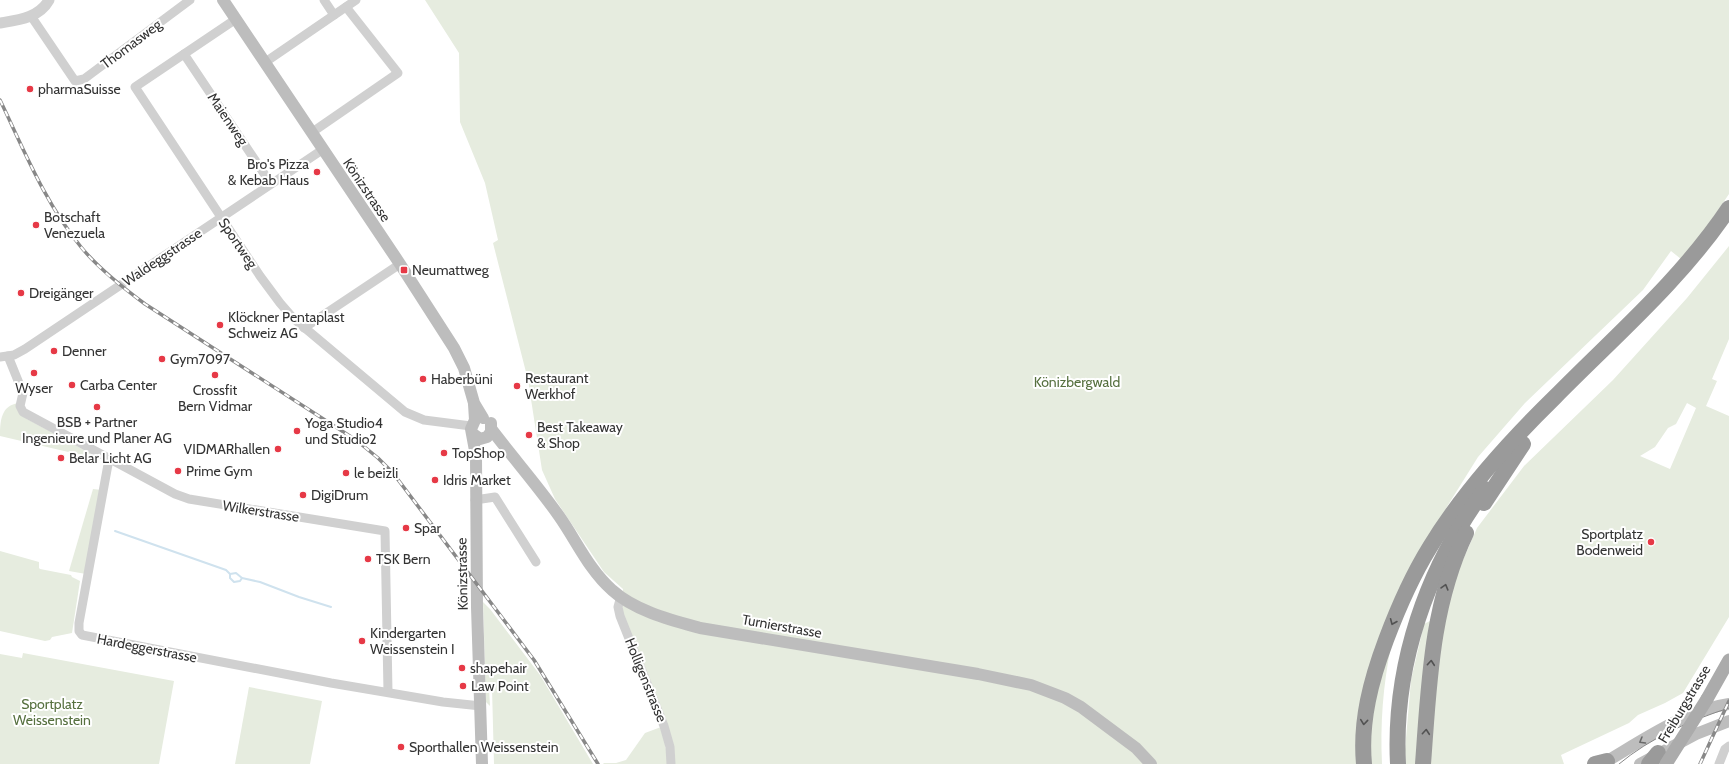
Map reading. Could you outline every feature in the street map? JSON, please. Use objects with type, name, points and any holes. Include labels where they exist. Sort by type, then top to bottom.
[{"type":"highway","points":[[1364,764],[1364,729],[1367,701],[1378,664],[1390,629],[1429,547],[1478,482],[1503,452],[1542,409],[1674,278],[1700,247],[1729,208]]},
{"type":"highway","points":[[1398,764],[1398,720],[1402,683],[1410,646],[1424,599],[1443,557],[1464,519],[1497,474],[1523,444],[1670,297],[1708,254],[1729,226]]},
{"type":"highway","points":[[1423,764],[1433,649],[1439,613],[1449,574],[1470,524],[1523,444]]},
{"type":"highway","points":[[1388,764],[1390,702],[1396,664],[1406,622],[1420,581],[1437,546],[1455,515],[1478,482]]},
{"type":"main road","name":"Könizstrasse","points":[[223,0],[322,150],[400,264],[457,354],[464,368],[480,429],[476,456],[475,500],[482,764]]},
{"type":"main road","name":"Turnierstrasse","points":[[480,429],[505,447],[559,516],[600,578],[613,591],[658,615],[700,628],[978,674],[1031,685],[1065,698],[1090,714],[1136,748],[1151,764]]},
{"type":"main road","name":"Freiburgstrasse","points":[[1658,760],[1707,699],[1729,660]]},
{"type":"main road","points":[[1601,763],[1676,722],[1695,714],[1729,704]]},
{"type":"main road","points":[[1658,760],[1677,740],[1696,730],[1729,718]]},
{"type":"main road","points":[[1640,764],[1658,760],[1696,734],[1729,722]]},
{"type":"main road","name":"Turnierstrasse","points":[[1117,735],[1144,764]]},
{"type":"street","points":[[0,23],[31,16],[39,11],[49,0]]},
{"type":"street","name":"Thomasweg","points":[[31,16],[75,81],[84,79],[190,0]]},
{"type":"street","points":[[324,0],[334,15]]},
{"type":"street","points":[[264,62],[356,0]]},
{"type":"street","points":[[311,133],[398,73],[346,7]]},
{"type":"street","name":"Sportweg","points":[[236,19],[135,87],[271,292],[304,328],[405,412],[424,420],[480,429]]},
{"type":"street","name":"Maienweg","points":[[184,54],[271,184]]},
{"type":"street","name":"Waldeggstrasse","points":[[4,357],[25,349],[322,150]]},
{"type":"street","points":[[304,328],[400,264]]},
{"type":"street","name":"Wilkerstrasse","points":[[4,357],[23,393],[20,406],[23,412],[109,460],[141,480],[189,499],[385,532],[388,692]]},
{"type":"street","name":"Hardeggerstrasse","points":[[109,460],[79,623],[79,631],[82,635],[245,667],[443,702],[481,706]]},
{"type":"street","points":[[475,500],[494,497],[536,562]]},
{"type":"street","name":"Holligenstrasse","points":[[621,596],[618,607],[620,616],[664,726],[670,747],[672,764]]},
{"type":"street","points":[[1719,764],[1725,749],[1729,746]]},
{"type":"green space","name":"Könizbergwald","points":[[425,0],[1729,0],[1729,194],[1695,244],[1681,259],[1671,251],[1643,290],[1525,403],[1478,457],[1434,529],[1395,604],[1360,764],[674,764],[622,613],[623,589],[604,572],[555,499],[542,470],[528,380],[493,243],[498,240],[485,183],[460,122],[459,53]]},
{"type":"green space","points":[[1729,246],[1729,339],[1712,379],[1717,381],[1706,406],[1729,416],[1729,617],[1683,693],[1638,715],[1629,723],[1561,755],[1564,764],[1427,764],[1442,630],[1455,578],[1477,528],[1524,466],[1613,380],[1687,298]],"holes":[[[1687,403],[1696,408],[1670,469],[1640,456],[1655,447],[1668,428],[1676,424]]]},
{"type":"green space","points":[[19,403],[19,410],[27,419],[95,456],[94,458],[0,436],[1,419],[5,410],[13,404]]},
{"type":"green space","points":[[93,489],[102,490],[86,574],[69,571]]},
{"type":"green space","points":[[0,551],[39,562],[40,569],[71,575],[80,581],[72,633],[52,637],[50,640],[45,641],[0,631]]},
{"type":"green space","points":[[483,602],[490,609],[540,675],[593,764],[494,764],[492,688],[489,688],[490,706],[486,702]]},
{"type":"green space","points":[[1432,620],[1418,764],[1406,764],[1405,750],[1411,680],[1424,624]]},
{"type":"green space","points":[[1391,646],[1383,705],[1381,734],[1382,764],[1370,764],[1369,716]]},
{"type":"green space","name":"Sportplatz Weissenstein","points":[[23,653],[174,681],[159,764],[0,764],[0,654],[22,658]]},
{"type":"green space","points":[[249,687],[322,701],[310,764],[235,764]]},
{"type":"green space","points":[[661,727],[664,735],[668,764],[603,763],[616,763],[626,760],[645,733]]},
{"type":"waterway","points":[[115,531],[226,570],[230,574],[236,573],[242,578],[260,582],[331,607]]},
{"type":"waterway","points":[[230,574],[230,578],[234,582],[240,581],[242,578]]},
{"type":"tram line","points":[[1619,764],[1657,738],[1700,718],[1729,708]]},
{"type":"railway","points":[[0,100],[46,194],[68,230],[81,247],[103,270],[145,304],[356,440],[378,458],[393,473],[534,660],[598,764]]},
{"type":"railway","points":[[1700,764],[1729,701]]},
{"type":"place","name":"pharmaSuisse","points":[[30,89]]},
{"type":"place","name":"Bro's Pizza & Kebab Haus","points":[[317,172]]},
{"type":"place","name":"Botschaft Venezuela","points":[[36,225]]},
{"type":"place","name":"Neumattweg","points":[[404,270]]},
{"type":"place","name":"Dreigänger","points":[[21,293]]},
{"type":"place","name":"Klöckner Pentaplast Schweiz AG","points":[[220,325]]},
{"type":"place","name":"Denner","points":[[54,351]]},
{"type":"place","name":"Gym7097","points":[[162,359]]},
{"type":"place","name":"Wyser","points":[[34,373]]},
{"type":"place","name":"Crossfit Bern Vidmar","points":[[215,375]]},
{"type":"place","name":"Haberbüni","points":[[423,379]]},
{"type":"place","name":"Carba Center","points":[[72,385]]},
{"type":"place","name":"Restaurant Werkhof","points":[[517,386]]},
{"type":"place","name":"BSB + Partner Ingenieure und Planer AG","points":[[97,407]]},
{"type":"place","name":"Yoga Studio4 und Studio2","points":[[297,431]]},
{"type":"place","name":"Best Takeaway & Shop","points":[[529,435]]},
{"type":"place","name":"VIDMARhallen","points":[[278,449]]},
{"type":"place","name":"TopShop","points":[[444,453]]},
{"type":"place","name":"Belar Licht AG","points":[[61,458]]},
{"type":"place","name":"Prime Gym","points":[[178,471]]},
{"type":"place","name":"le beizli","points":[[346,473]]},
{"type":"place","name":"Idris Market","points":[[435,480]]},
{"type":"place","name":"DigiDrum","points":[[303,495]]},
{"type":"place","name":"Spar","points":[[406,528]]},
{"type":"place","name":"Sportplatz Bodenweid","points":[[1651,542]]},
{"type":"place","name":"TSK Bern","points":[[368,559]]},
{"type":"place","name":"Kindergarten Weissenstein I","points":[[362,641]]},
{"type":"place","name":"shapehair","points":[[462,668]]},
{"type":"place","name":"Law Point","points":[[463,686]]},
{"type":"place","name":"Sporthallen Weissenstein","points":[[401,747]]}]
